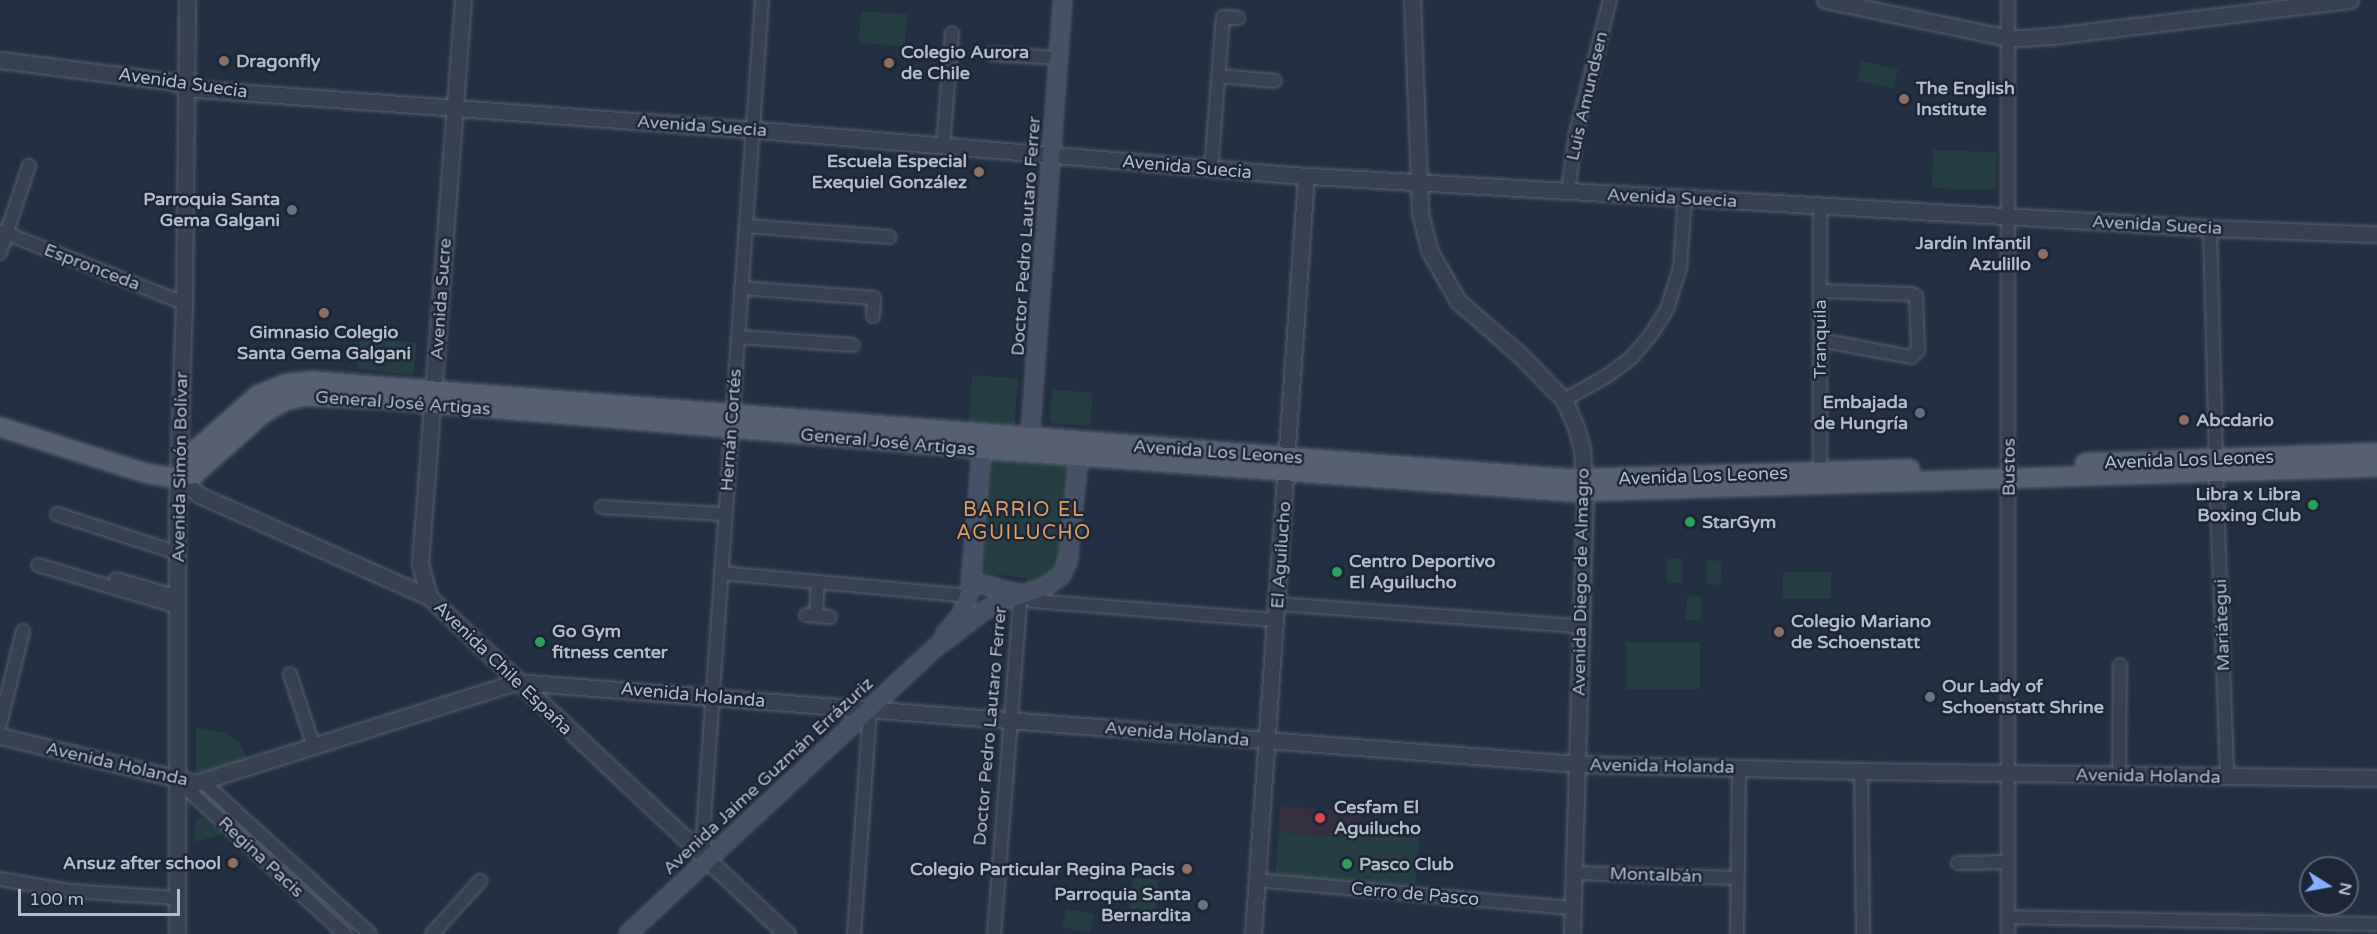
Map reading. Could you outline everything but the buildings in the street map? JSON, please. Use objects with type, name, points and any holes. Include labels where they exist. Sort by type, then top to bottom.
[{"type":"main road","name":"Doctor Pedro Lautaro Ferrer","points":[[1030,445],[1063,0]]},
{"type":"main road","name":"General José Artigas","points":[[178,476],[195,474],[255,420],[291,398],[325,396],[434,397],[1079,449]]},
{"type":"main road","points":[[0,427],[145,473],[178,476]]},
{"type":"main road","points":[[982,442],[970,588],[979,584],[1019,593]]},
{"type":"main road","name":"Doctor Pedro Lautaro Ferrer","points":[[1019,593],[1048,586],[1061,576],[1067,566],[1079,449]]},
{"type":"main road","name":"Avenida Los Leones","points":[[1079,449],[1584,486],[2216,466],[2377,467]]},
{"type":"main road","name":"Avenida Los Leones","points":[[2216,466],[2377,453]]},
{"type":"main road","name":"Avenida Los Leones","points":[[1584,486],[1820,472],[2009,472]]},
{"type":"main road","name":"Avenida Jaime Guzmán Errázuriz","points":[[935,648],[960,616],[970,588]]},
{"type":"main road","name":"Avenida Jaime Guzmán Errázuriz","points":[[628,934],[935,648],[984,611],[1019,593]]},
{"type":"street","name":"Avenida Simón Bolívar","points":[[177,934],[178,476],[184,303],[187,0]]},
{"type":"street","name":"Avenida Sucre","points":[[429,597],[420,564],[464,0]]},
{"type":"street","name":"Hernán Cortés","points":[[706,859],[703,833],[762,0]]},
{"type":"street","name":"Avenida Diego de Almagro","points":[[1412,0],[1424,235],[1432,257],[1458,301],[1544,378],[1564,400],[1579,438],[1584,486],[1572,934]]},
{"type":"street","name":"Luis Amundsen","points":[[1568,192],[1576,133],[1610,0]]},
{"type":"street","points":[[1825,0],[2008,38],[2053,36],[2350,0]]},
{"type":"street","name":"Bustos","points":[[2008,0],[2008,934]]},
{"type":"street","points":[[1211,170],[1223,17],[1238,18]]},
{"type":"street","points":[[943,147],[952,33]]},
{"type":"street","points":[[992,54],[1059,58]]},
{"type":"street","name":"Avenida Suecia","points":[[0,60],[186,85],[196,89],[753,130],[1211,170],[2210,228],[2377,234]]},
{"type":"street","points":[[1219,76],[1275,81]]},
{"type":"street","points":[[0,253],[3,232],[29,165]]},
{"type":"street","name":"El Aguilucho","points":[[1253,934],[1277,620],[1306,176]]},
{"type":"street","points":[[1564,400],[1621,366],[1643,346],[1667,309],[1680,268],[1685,197]]},
{"type":"street","name":"Tranquila","points":[[1820,206],[1820,472]]},
{"type":"street","points":[[746,226],[890,237]]},
{"type":"street","name":"Mariátegui","points":[[2210,228],[2227,778]]},
{"type":"street","name":"Espronceda","points":[[3,232],[184,303]]},
{"type":"street","points":[[741,288],[874,298],[873,316]]},
{"type":"street","points":[[1820,291],[1916,296],[1918,350],[1911,357],[1820,340]]},
{"type":"street","points":[[738,337],[853,345]]},
{"type":"street","name":"Avenida Chile España","points":[[178,476],[199,495],[429,597],[516,682],[787,934]]},
{"type":"street","points":[[602,507],[725,514]]},
{"type":"street","points":[[57,514],[178,553]]},
{"type":"street","points":[[40,563],[79,568],[178,602]]},
{"type":"street","points":[[399,582],[410,576],[420,564]]},
{"type":"street","points":[[721,573],[818,582],[970,588]]},
{"type":"street","points":[[818,582],[811,615],[830,617]]},
{"type":"street","points":[[1019,593],[1033,601],[1277,620]]},
{"type":"street","name":"Doctor Pedro Lautaro Ferrer","points":[[994,934],[1019,593]]},
{"type":"street","points":[[1278,604],[1580,626]]},
{"type":"street","points":[[0,724],[23,630]]},
{"type":"street","points":[[2119,776],[2120,665]]},
{"type":"street","points":[[290,674],[314,747]]},
{"type":"street","name":"Avenida Holanda","points":[[0,736],[190,783],[203,782],[516,682],[1578,764],[2227,778],[2377,778]]},
{"type":"street","points":[[854,934],[870,710]]},
{"type":"street","points":[[1737,934],[1739,768]]},
{"type":"street","points":[[1861,771],[1863,934]]},
{"type":"street","name":"Regina Pacis","points":[[177,780],[343,932]]},
{"type":"street","name":"Regina Pacis","points":[[203,782],[370,934]]},
{"type":"street","points":[[266,862],[277,849]]},
{"type":"street","points":[[1958,862],[2008,862]]},
{"type":"street","name":"Montalbán","points":[[1575,873],[1737,878]]},
{"type":"street","points":[[0,879],[70,891],[177,898]]},
{"type":"street","name":"Cerro de Pasco","points":[[1257,880],[1573,908]]},
{"type":"street","points":[[432,934],[480,881]]},
{"type":"street","points":[[343,932],[352,917]]},
{"type":"street","points":[[2008,917],[2377,924]]},
{"type":"street","points":[[2097,920],[2097,934]]},
{"type":"shaded area","name":"Cesfam El Aguilucho","points":[[1280,806],[1362,812],[1360,838],[1278,832]]},
{"type":"green space","points":[[861,11],[907,14],[905,46],[859,43]]},
{"type":"green space","points":[[1862,61],[1898,69],[1894,89],[1858,80]]},
{"type":"green space","points":[[1933,150],[1997,152],[1996,190],[1932,188]]},
{"type":"green space","points":[[360,337],[417,343],[413,375],[357,369]]},
{"type":"green space","points":[[972,375],[1018,378],[1014,427],[969,424]]},
{"type":"green space","points":[[1052,390],[1093,393],[1091,426],[1050,423]]},
{"type":"green space","points":[[991,455],[1066,461],[1070,465],[1063,558],[1050,579],[1021,587],[1028,580],[1026,578],[999,575],[993,582],[979,579],[986,459]]},
{"type":"green space","points":[[1667,559],[1682,559],[1682,583],[1667,583]]},
{"type":"green space","points":[[1707,560],[1722,561],[1720,585],[1705,584]]},
{"type":"green space","points":[[1783,572],[1831,572],[1831,599],[1783,599]]},
{"type":"green space","points":[[1687,596],[1702,597],[1700,621],[1685,620]]},
{"type":"green space","points":[[1626,642],[1700,642],[1700,689],[1626,689]]},
{"type":"green space","points":[[196,727],[225,733],[239,742],[248,759],[196,774]]},
{"type":"green space","points":[[204,790],[330,903],[326,907],[212,805],[202,792]]},
{"type":"green space","points":[[202,816],[223,834],[195,842],[195,821]]},
{"type":"green space","name":"Pasco Club","points":[[1361,823],[1420,828],[1415,887],[1275,876],[1279,832],[1359,838]]},
{"type":"green space","points":[[1132,878],[1158,880],[1155,923],[1129,921]]},
{"type":"green space","points":[[1066,909],[1094,914],[1090,933],[1063,928]]},
{"type":"place","name":"Dragonfly","points":[[224,61]]},
{"type":"place","name":"Colegio Aurora de Chile","points":[[889,63]]},
{"type":"place","name":"The English Institute","points":[[1904,99]]},
{"type":"place","name":"Escuela Especial Exequiel González","points":[[979,172]]},
{"type":"place","name":"Parroquia Santa Gema Galgani","points":[[292,210]]},
{"type":"place","name":"Jardín Infantil Azulillo","points":[[2043,254]]},
{"type":"place","name":"Gimnasio Colegio Santa Gema Galgani","points":[[324,313]]},
{"type":"place","name":"Embajada de Hungría","points":[[1920,413]]},
{"type":"place","name":"Abcdario","points":[[2184,420]]},
{"type":"place","name":"Libra x Libra Boxing Club","points":[[2313,505]]},
{"type":"place","name":"StarGym","points":[[1690,522]]},
{"type":"place","name":"Centro Deportivo El Aguilucho","points":[[1337,572]]},
{"type":"place","name":"Colegio Mariano de Schoenstatt","points":[[1779,632]]},
{"type":"place","name":"Go Gym fitness center","points":[[540,642]]},
{"type":"place","name":"Our Lady of Schoenstatt Shrine","points":[[1930,697]]},
{"type":"place","name":"Cesfam El Aguilucho","points":[[1320,818]]},
{"type":"place","name":"Ansuz after school","points":[[233,863]]},
{"type":"place","name":"Pasco Club","points":[[1347,864]]},
{"type":"place","name":"Colegio Particular Regina Pacis","points":[[1187,869]]},
{"type":"place","name":"Parroquia Santa Bernardita","points":[[1203,905]]},
{"type":"district","name":"BARRIO EL AGUILUCHO","points":[[1024,522]]}]
